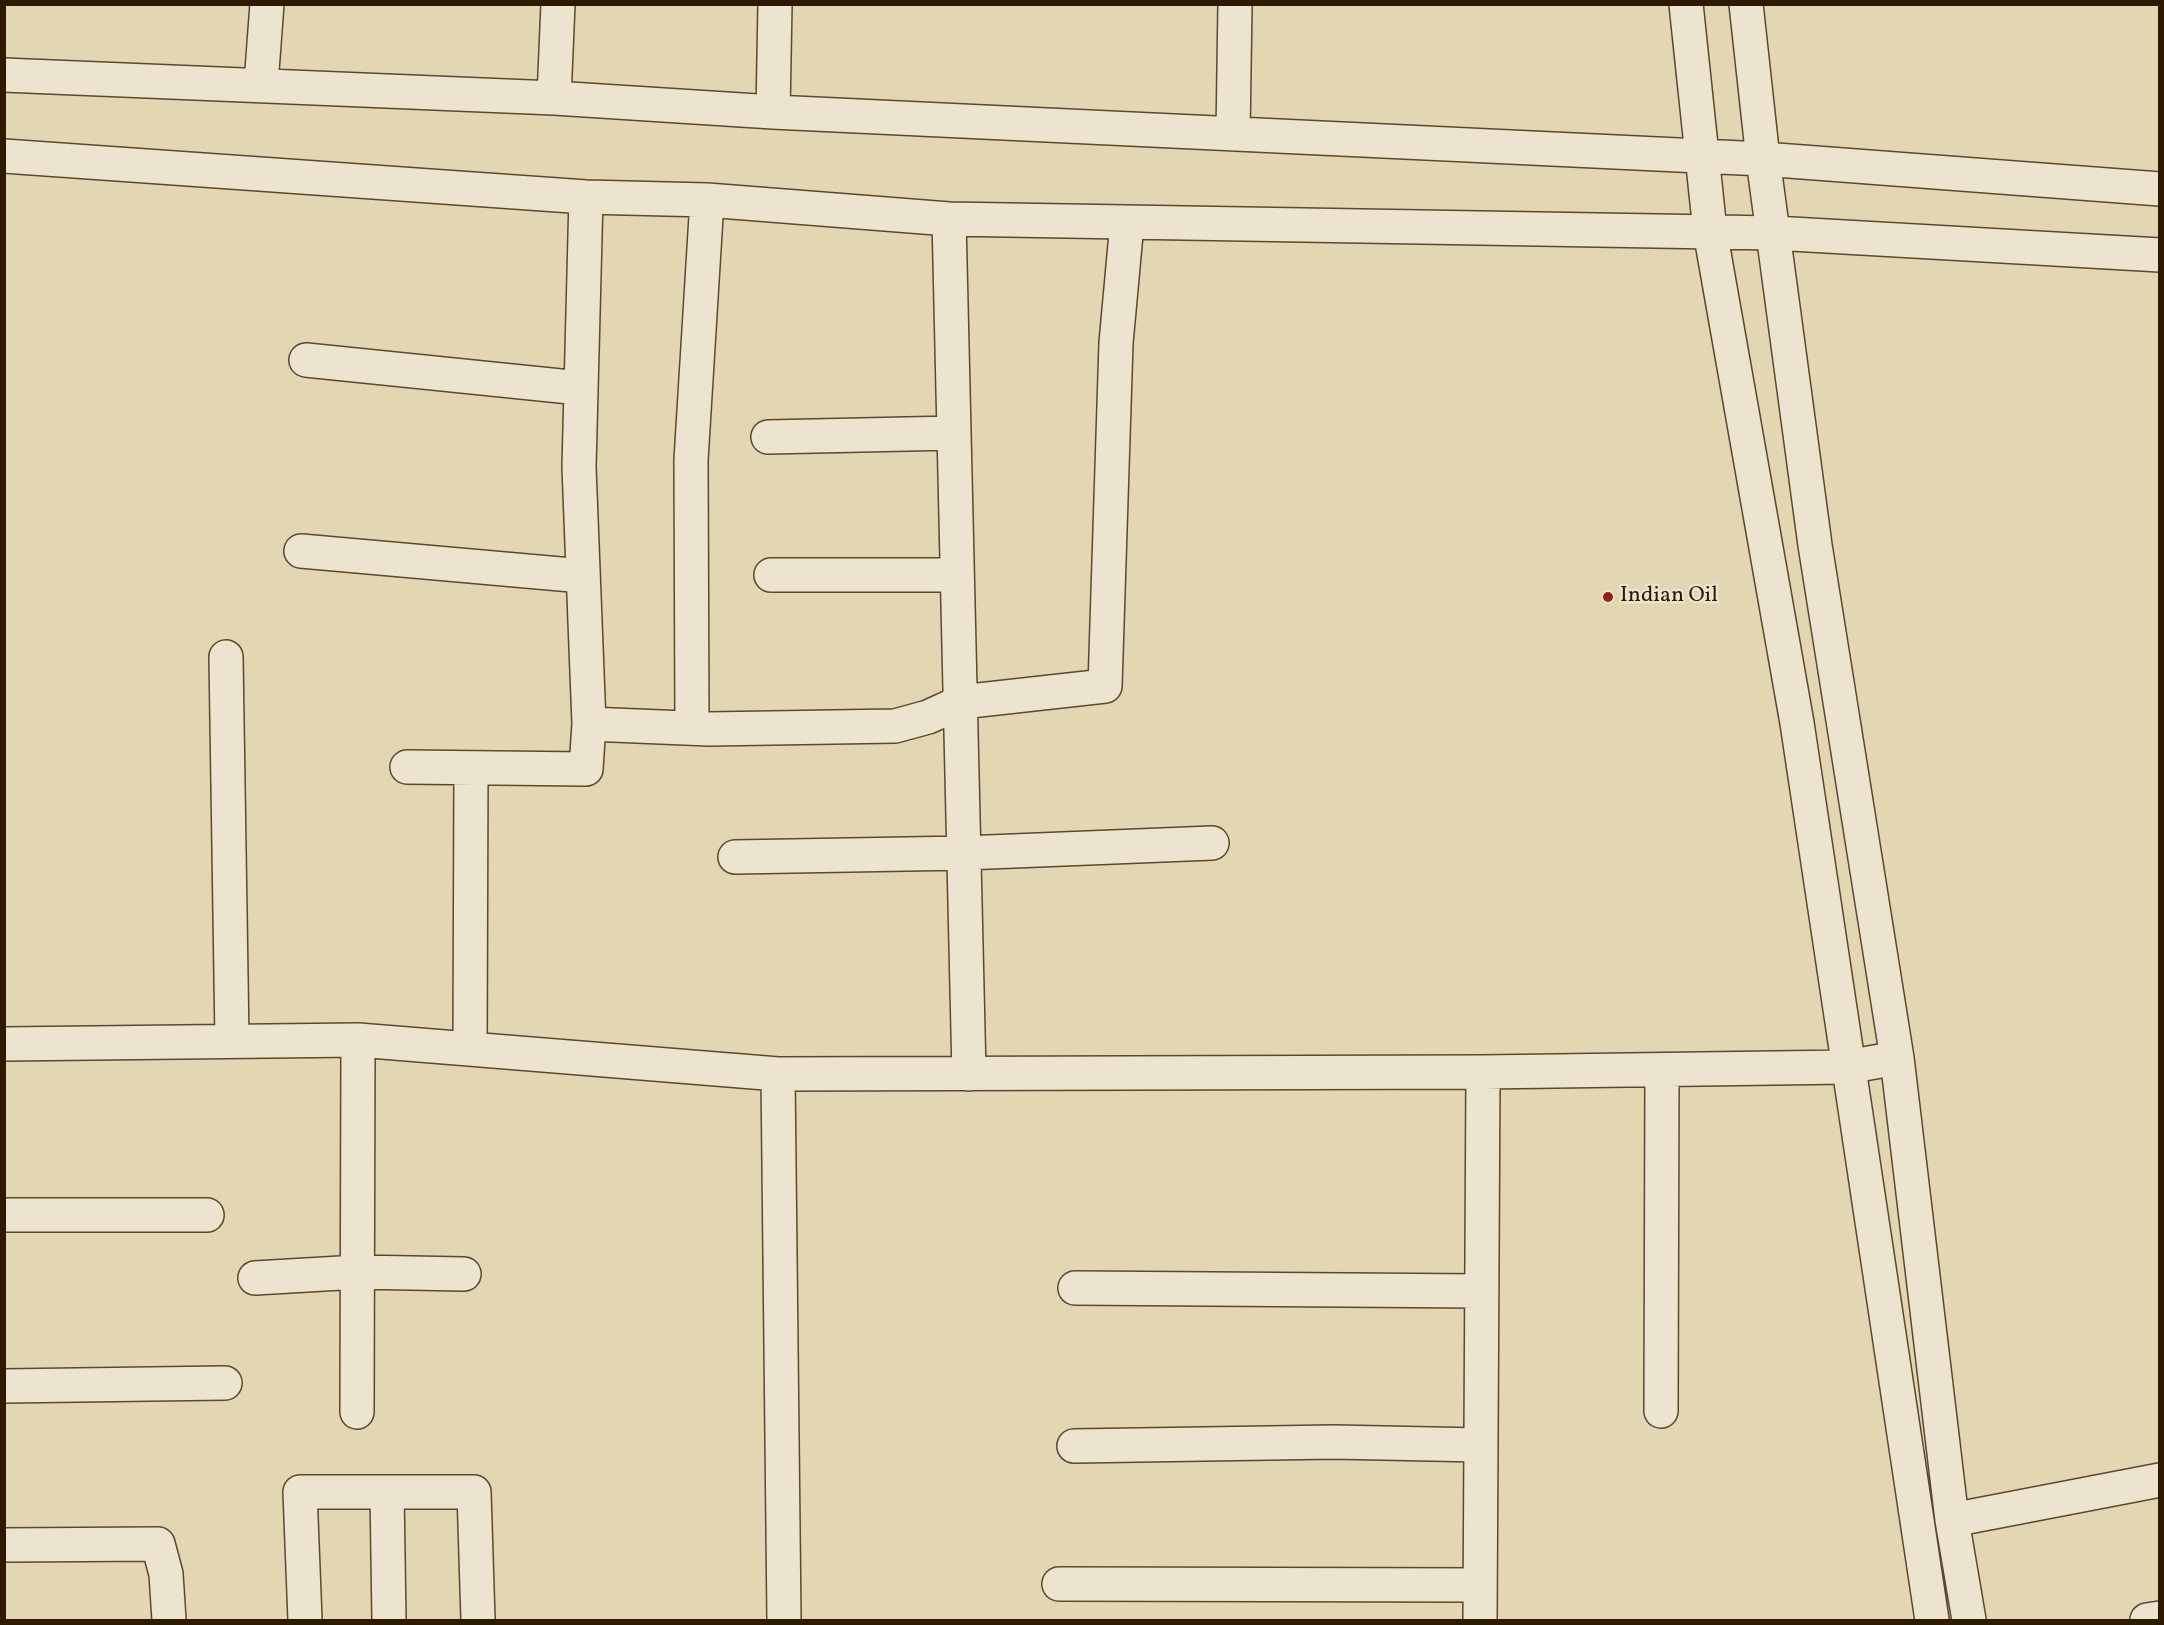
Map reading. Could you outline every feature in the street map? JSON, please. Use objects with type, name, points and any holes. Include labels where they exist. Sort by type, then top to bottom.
[{"type":"street","points":[[261,84],[267,4]]},
{"type":"street","points":[[554,98],[558,4]]},
{"type":"street","points":[[773,112],[775,4]]},
{"type":"street","points":[[1233,134],[1236,4]]},
{"type":"street","points":[[1686,4],[1710,231],[1797,723],[1932,1620]]},
{"type":"street","points":[[1746,4],[1763,159],[1815,545],[1897,1058],[1952,1520],[1969,1620]]},
{"type":"street","points":[[4,75],[261,84],[554,98],[773,112],[1763,159],[2160,189]]},
{"type":"street","points":[[4,156],[586,196],[707,200],[949,219],[1127,224],[1710,231],[2160,255]]},
{"type":"street","points":[[407,767],[586,769],[590,724],[579,467],[586,196]]},
{"type":"street","points":[[692,728],[691,460],[707,200]]},
{"type":"street","points":[[949,219],[969,1074]]},
{"type":"street","points":[[590,724],[692,728],[895,726],[928,717],[962,702],[1105,686],[1116,343],[1127,224]]},
{"type":"street","points":[[306,360],[580,388]]},
{"type":"street","points":[[768,437],[954,434]]},
{"type":"street","points":[[301,551],[583,576]]},
{"type":"street","points":[[771,575],[957,575]]},
{"type":"street","points":[[226,657],[232,1041]]},
{"type":"street","points":[[470,1047],[471,768]]},
{"type":"street","points":[[735,857],[964,853],[1212,843]]},
{"type":"street","points":[[4,1044],[358,1040],[470,1047],[778,1074],[1662,1070],[1847,1067],[1897,1058]]},
{"type":"street","points":[[357,1412],[358,1040]]},
{"type":"street","points":[[1661,1411],[1662,1070]]},
{"type":"street","points":[[1480,1620],[1480,1291],[1483,1072]]},
{"type":"street","points":[[778,1074],[784,1620]]},
{"type":"street","points":[[4,1215],[207,1215]]},
{"type":"street","points":[[255,1278],[358,1272],[464,1274]]},
{"type":"street","points":[[1075,1288],[1480,1291]]},
{"type":"street","points":[[4,1386],[225,1383]]},
{"type":"street","points":[[1074,1446],[1334,1442],[1480,1445]]},
{"type":"street","points":[[1952,1520],[2160,1480]]},
{"type":"street","points":[[305,1620],[300,1492],[474,1492],[478,1620]]},
{"type":"street","points":[[387,1492],[389,1620]]},
{"type":"street","points":[[4,1545],[158,1544],[166,1574],[169,1620]]},
{"type":"street","points":[[1059,1584],[1480,1585]]},
{"type":"street","points":[[2146,1620],[2160,1618]]},
{"type":"place","name":"Indian Oil","points":[[1608,597]]}]
